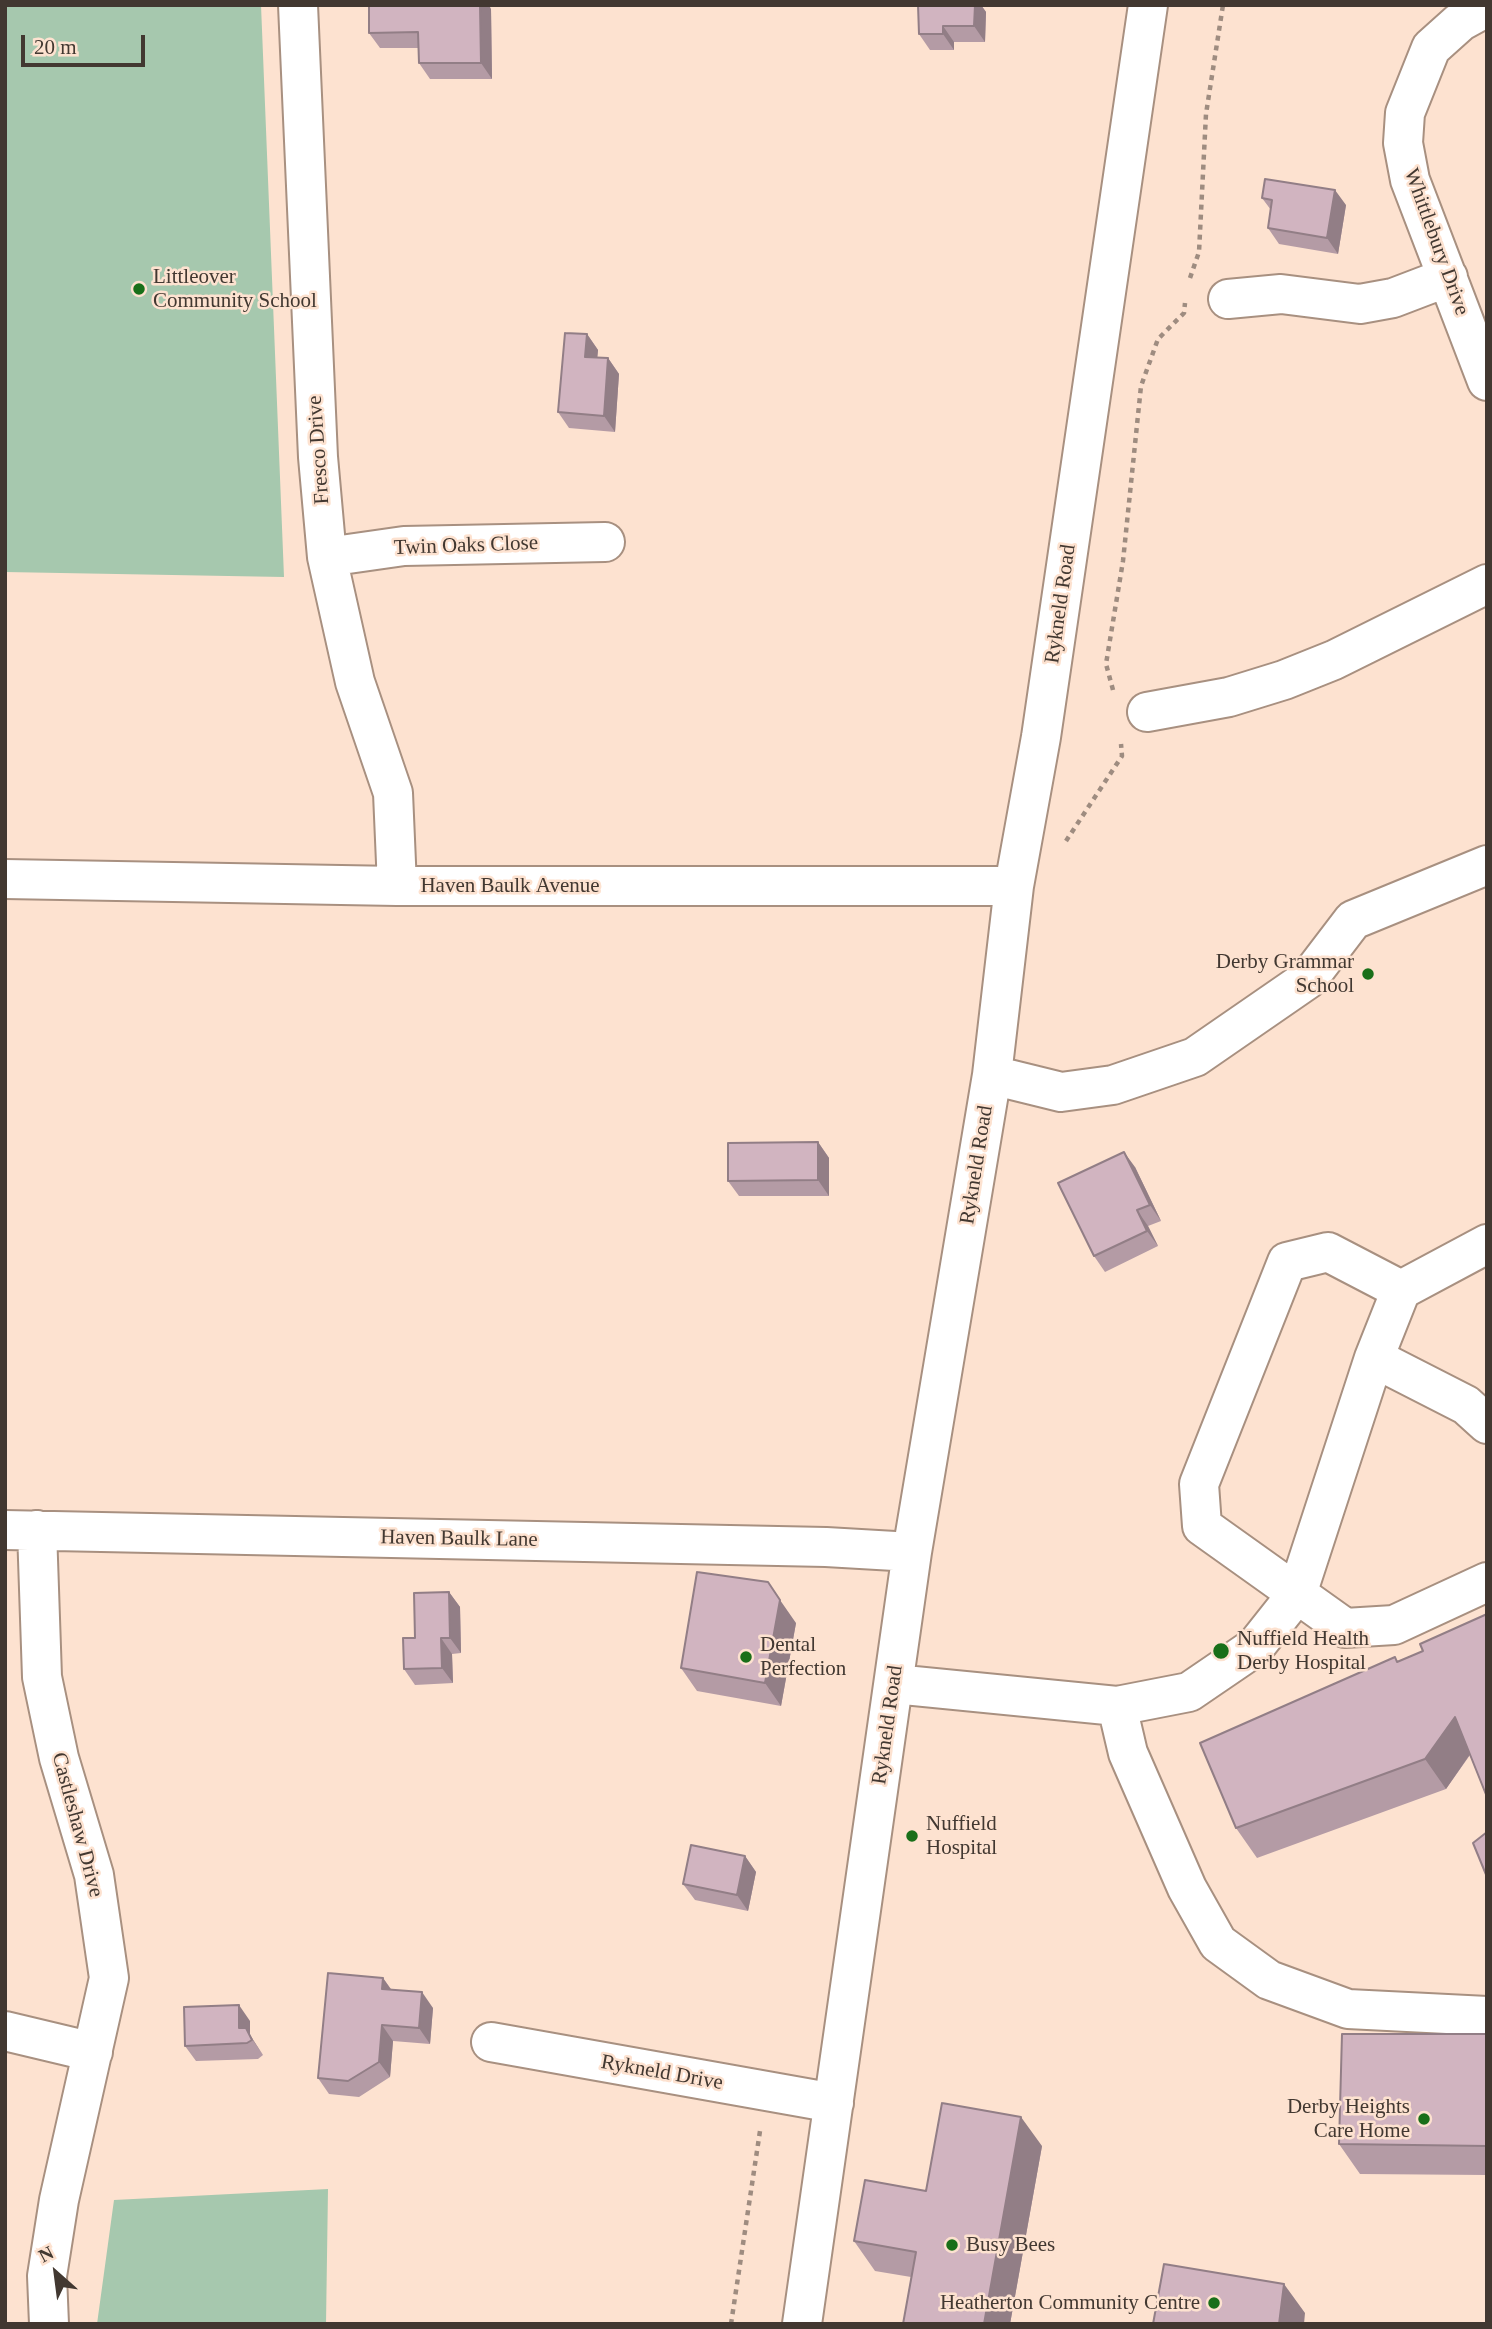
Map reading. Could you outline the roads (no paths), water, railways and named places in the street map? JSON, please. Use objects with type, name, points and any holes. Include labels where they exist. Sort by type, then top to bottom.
[{"type":"street","name":"Fresco Drive","points":[[298,5],[318,457],[327,556],[355,682],[393,793],[397,886]]},
{"type":"street","name":"Rykneld Road","points":[[802,2324],[912,1552],[992,1075],[1014,886],[1043,723],[1148,5]]},
{"type":"street","name":"Whittlebury Drive","points":[[1487,7],[1460,22],[1431,48],[1405,113],[1403,144],[1410,180],[1487,381]]},
{"type":"street","points":[[1228,299],[1281,294],[1360,303],[1393,298],[1448,277]]},
{"type":"street","name":"Twin Oaks Close","points":[[327,556],[404,545],[606,542]]},
{"type":"street","points":[[1134,715],[1228,696],[1283,680],[1334,660],[1487,584]]},
{"type":"street","points":[[992,1075],[1061,1092],[1112,1085],[1195,1057],[1308,979],[1353,920],[1487,865]]},
{"type":"street","name":"Haven Baulk Avenue","points":[[5,879],[397,886],[1014,886]]},
{"type":"street","points":[[894,1684],[1117,1706],[1189,1692],[1255,1647],[1297,1594],[1374,1358],[1401,1290],[1487,1244]]},
{"type":"street","points":[[1401,1290],[1328,1252],[1287,1262],[1199,1484],[1202,1525],[1345,1628],[1394,1625],[1487,1582]]},
{"type":"street","points":[[1374,1358],[1466,1405],[1487,1424]]},
{"type":"street","name":"Haven Baulk Lane","points":[[21,1530],[812,1546],[912,1552]]},
{"type":"street","name":"Castleshaw Drive","points":[[21,1530],[42,1677],[59,1758],[94,1875],[109,1978],[59,2200],[47,2276],[49,2324]]},
{"type":"street","points":[[1117,1706],[1128,1753],[1187,1888],[1218,1943],[1269,1980],[1348,2009],[1487,2016]]},
{"type":"street","points":[[5,2031],[93,2052]]},
{"type":"street","name":"Rykneld Drive","points":[[491,2042],[834,2103]]},
{"type":"place","name":"Littleover Community School","points":[[139,289]]},
{"type":"place","name":"Derby Grammar School","points":[[1368,974]]},
{"type":"place","name":"Nuffield Health Derby Hospital","points":[[1221,1651]]},
{"type":"place","name":"Dental Perfection","points":[[746,1657]]},
{"type":"place","name":"Nuffield Hospital","points":[[912,1836]]},
{"type":"place","name":"Derby Heights Care Home","points":[[1424,2119]]},
{"type":"place","name":"Busy Bees","points":[[952,2245]]},
{"type":"place","name":"Heatherton Community Centre","points":[[1214,2303]]}]
